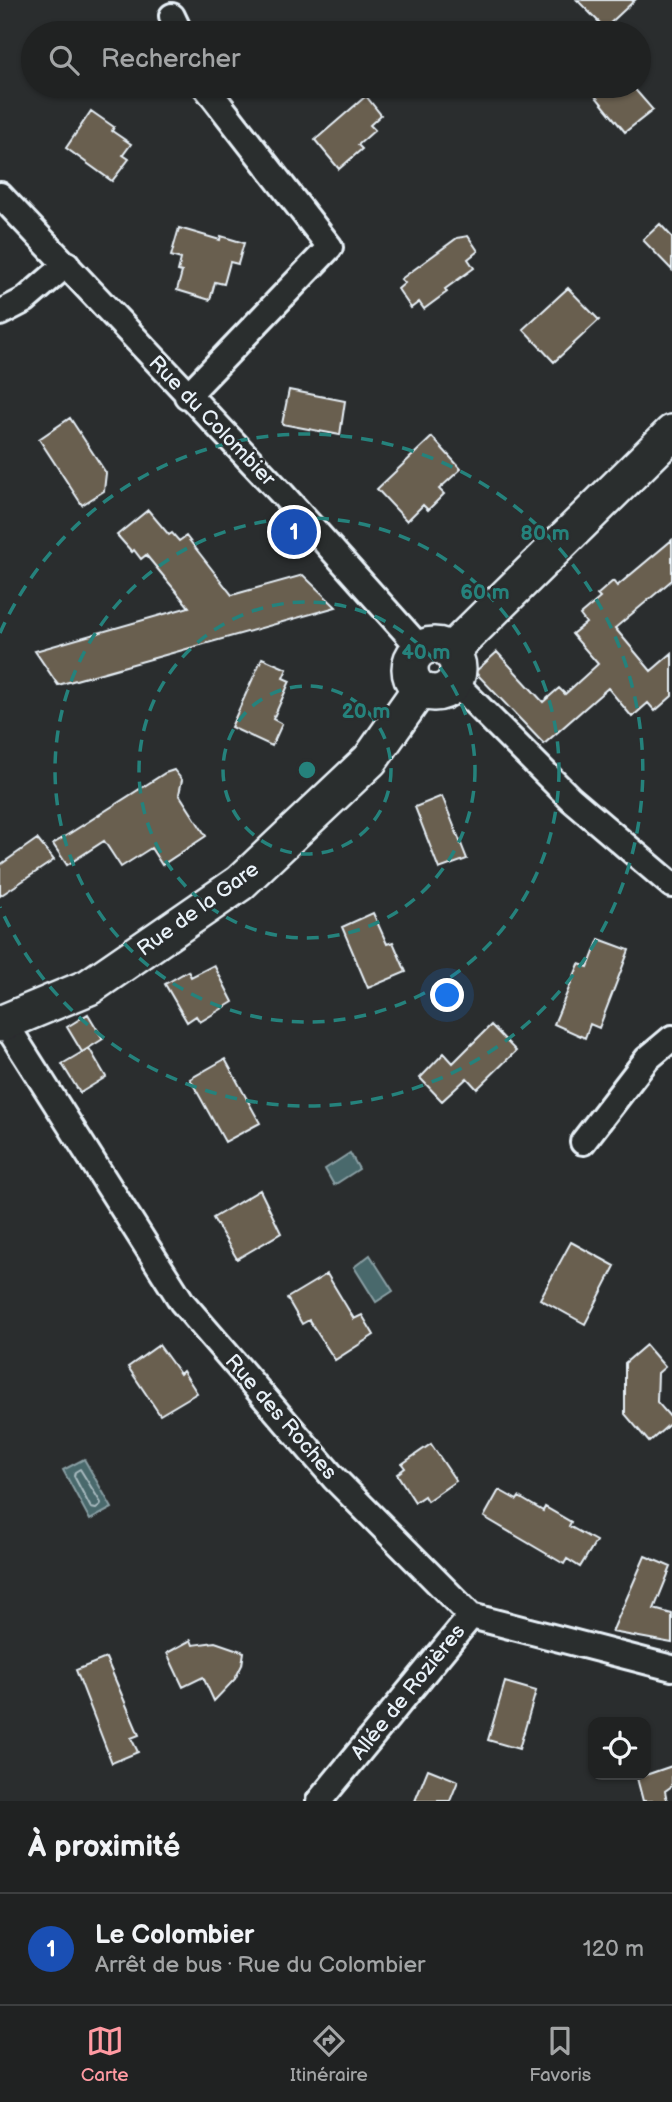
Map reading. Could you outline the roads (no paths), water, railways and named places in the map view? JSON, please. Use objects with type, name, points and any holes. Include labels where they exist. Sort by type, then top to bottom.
[{"type":"street","points":[[187,396],[330,247],[214,98]]},
{"type":"street","name":"Rue du Colombier","points":[[0,195],[187,396],[571,799],[672,886]]},
{"type":"street","points":[[0,313],[25,300],[67,264]]},
{"type":"street","points":[[442,661],[672,433]]},
{"type":"street","name":"Rue de la Gare","points":[[2,1023],[89,987],[240,883],[370,760],[420,689],[414,683],[410,669],[412,661],[442,661]]},
{"type":"street","name":"Rue des Roches","points":[[2,1023],[182,1302],[334,1478],[471,1616]]},
{"type":"street","points":[[583,1142],[647,1059],[672,1038]]},
{"type":"street","points":[[471,1616],[672,1668]]},
{"type":"street","name":"Allée de Rozières","points":[[319,1801],[471,1616]]},
{"type":"water","points":[[350,1153],[359,1169],[334,1185],[325,1169]]},
{"type":"water","points":[[370,1255],[393,1291],[376,1302],[354,1267]]},
{"type":"water","points":[[84,1459],[112,1508],[90,1520],[63,1470]]},
{"type":"place","name":"Le Colombier","points":[[294,532]]}]
